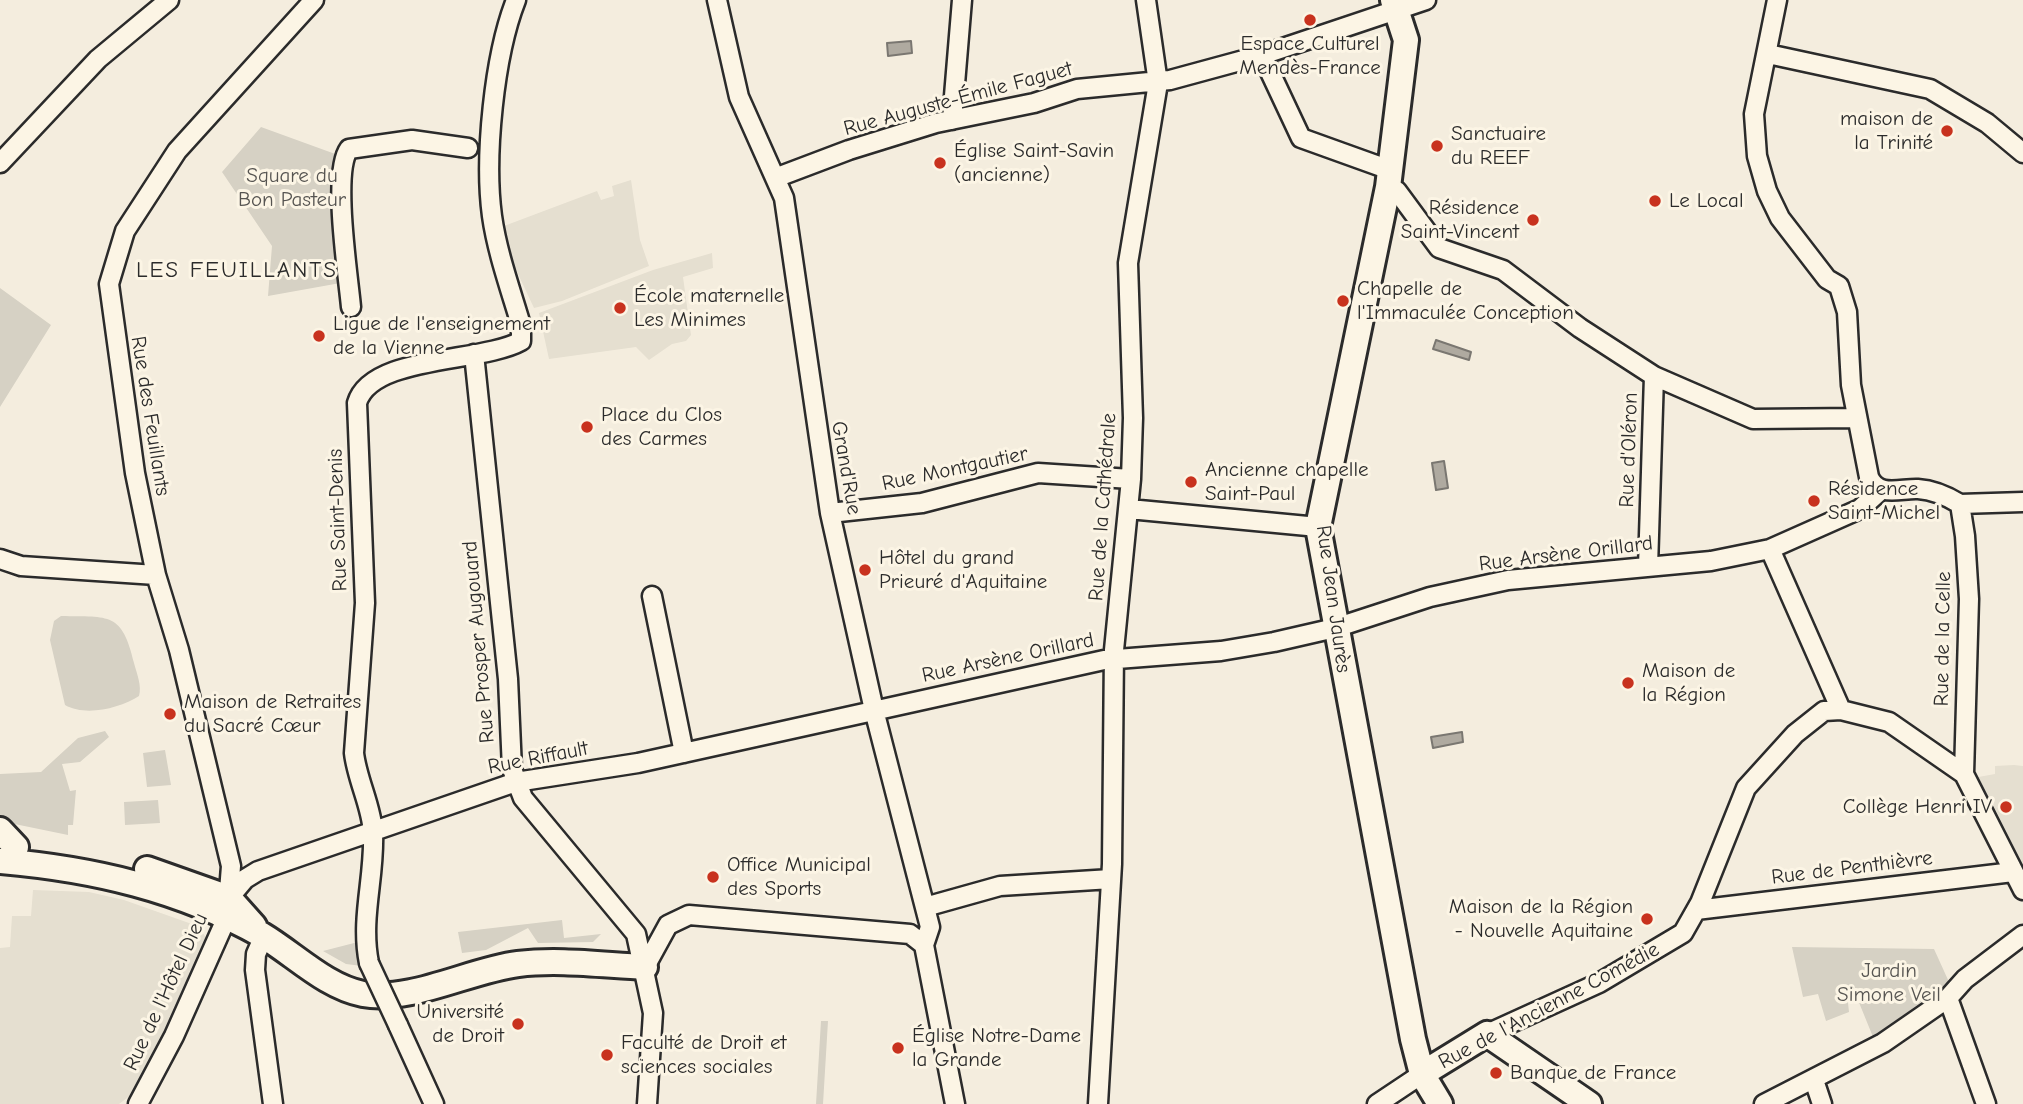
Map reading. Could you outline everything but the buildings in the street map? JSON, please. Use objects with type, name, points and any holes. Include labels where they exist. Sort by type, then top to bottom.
[{"type":"street","points":[[0,163],[99,59],[169,0]]},
{"type":"street","name":"Rue des Feuillants","points":[[228,908],[231,866],[179,650],[156,575],[135,473],[109,284],[125,231],[177,151],[314,0]]},
{"type":"street","name":"Rue Saint-Denis","points":[[373,830],[356,774],[354,753],[365,603],[357,403],[361,391],[372,381],[406,369],[521,341],[521,325],[492,217],[490,170],[499,57],[516,0]]},
{"type":"street","name":"Grand'Rue","points":[[717,0],[739,97],[784,198],[830,513],[874,710],[930,927],[924,945],[955,1104]]},
{"type":"street","points":[[952,120],[962,0]]},
{"type":"street","name":"Rue de la Cathédrale","points":[[1098,1104],[1111,879],[1114,664],[1131,479],[1133,418],[1128,263],[1158,83],[1146,0]]},
{"type":"street","name":"Rue Auguste-Émile Faguet","points":[[775,178],[890,136],[1034,103],[1077,89],[1158,83],[1262,55],[1395,4],[1426,0]]},
{"type":"street","points":[[1777,0],[1754,114],[1757,156],[1767,191],[1780,218],[1827,279],[1839,286],[1847,312],[1856,418],[1875,484],[1942,493],[1960,504],[2023,502]]},
{"type":"street","name":"Rue Jean Jaurès","points":[[1395,4],[1406,40],[1389,179],[1318,527],[1408,1013],[1422,1074],[1440,1104]]},
{"type":"street","points":[[1768,54],[1930,89],[1987,123],[2023,153]]},
{"type":"street","points":[[1262,55],[1301,138],[1389,179],[1438,248],[1503,270],[1580,328],[1654,376],[1753,419],[1856,418]]},
{"type":"street","points":[[351,307],[341,178],[343,157],[349,149],[412,140],[468,148]]},
{"type":"street","name":"Rue Prosper Augouard","points":[[474,354],[516,782],[523,798],[630,924],[640,945],[653,1013],[647,1104]]},
{"type":"street","name":"Rue d'Oléron","points":[[1648,568],[1654,376]]},
{"type":"street","name":"Rue Montgautier","points":[[830,513],[922,503],[1038,473],[1131,479]]},
{"type":"street","name":"Rue Arsène Orillard","points":[[874,710],[1114,664],[1221,651],[1335,628],[1430,597],[1508,580],[1711,561],[1770,549],[1860,509],[1875,484]]},
{"type":"street","name":"Rue de la Celle","points":[[1960,504],[1966,554],[1968,642],[1964,774]]},
{"type":"street","points":[[1129,509],[1318,527]]},
{"type":"street","points":[[1770,549],[1841,710],[1889,722],[1964,774],[2023,890]]},
{"type":"street","points":[[0,559],[21,566],[156,575]]},
{"type":"street","points":[[652,596],[684,753]]},
{"type":"street","name":"Rue Riffault","points":[[228,908],[245,879],[258,871],[516,782],[684,753],[874,710]]},
{"type":"street","name":"Rue de l'Ancienne Comédie","points":[[1422,1074],[1521,1016],[1599,984],[1683,933],[1696,910],[1746,788],[1814,716],[1824,711],[1841,710]]},
{"type":"street","points":[[373,830],[365,934],[369,963],[434,1104]]},
{"type":"street","points":[[4,846],[123,862],[184,880],[340,986],[372,995],[416,989],[520,964],[645,967],[668,925],[689,915],[910,934],[924,945]]},
{"type":"street","name":"Rue de Penthièvre","points":[[1696,910],[2013,872]]},
{"type":"street","points":[[925,908],[1000,886],[1111,879]]},
{"type":"street","name":"Rue de l'Hôtel Dieu","points":[[138,1104],[185,1013],[228,908]]},
{"type":"street","points":[[1764,1104],[1865,1054],[1948,998],[1965,979],[2023,935]]},
{"type":"street","points":[[264,936],[256,954],[255,970],[273,1104]]},
{"type":"street","points":[[1948,998],[1986,1104]]},
{"type":"street","points":[[1488,1034],[1589,1104]]},
{"type":"street","points":[[1377,1104],[1422,1074]]},
{"type":"street","points":[[1814,1080],[1822,1104]]},
{"type":"shaded area","points":[[911,41],[912,53],[888,56],[887,43]]},
{"type":"shaded area","points":[[631,180],[640,240],[649,266],[562,301],[534,308],[511,259],[504,226],[597,191],[601,200],[614,196],[612,186]]},
{"type":"shaded area","name":"École maternelle Les Minimes","points":[[712,253],[713,268],[683,277],[691,335],[686,341],[672,344],[649,360],[636,347],[549,359],[539,313],[653,270]]},
{"type":"shaded area","points":[[1436,340],[1471,352],[1469,360],[1433,349]]},
{"type":"shaded area","points":[[1444,461],[1448,488],[1436,490],[1432,463]]},
{"type":"shaded area","points":[[1462,732],[1463,742],[1433,748],[1431,737]]},
{"type":"shaded area","name":"Collège Henri IV","points":[[1995,766],[2023,766],[2023,867],[1973,778],[1995,774]]},
{"type":"shaded area","points":[[33,890],[89,892],[124,900],[198,927],[205,936],[206,946],[139,1089],[119,1104],[0,1104],[0,948],[10,947],[12,916],[31,916]]},
{"type":"green space","name":"Square du Bon Pasteur","points":[[261,127],[338,155],[346,282],[268,296],[272,246],[222,172]]},
{"type":"green space","points":[[0,288],[51,325],[0,407]]},
{"type":"green space","points":[[61,616],[102,618],[119,626],[129,646],[139,680],[139,696],[122,704],[93,711],[73,709],[65,705],[50,640],[54,621]]},
{"type":"green space","points":[[105,731],[109,737],[80,762],[62,764],[70,791],[76,790],[73,825],[68,825],[68,835],[0,821],[0,774],[41,772],[78,738]]},
{"type":"green space","points":[[165,750],[171,785],[147,787],[143,753]]},
{"type":"green space","points":[[158,800],[160,823],[125,825],[124,802]]},
{"type":"green space","points":[[562,920],[564,938],[601,934],[593,942],[538,943],[528,928],[486,950],[462,953],[458,932]]},
{"type":"green space","points":[[358,942],[362,966],[346,964],[323,951]]},
{"type":"green space","name":"Jardin Simone Veil","points":[[1792,947],[1934,949],[1949,982],[1873,1037],[1858,1000],[1848,1003],[1849,1012],[1826,1021],[1818,994],[1803,997]]},
{"type":"green space","points":[[821,1021],[828,1021],[823,1104],[816,1104]]},
{"type":"place","name":"Espace Culturel Mendès-France","points":[[1310,20]]},
{"type":"place","name":"maison de la Trinité","points":[[1947,131]]},
{"type":"place","name":"Sanctuaire du REEF","points":[[1437,146]]},
{"type":"place","name":"Église Saint-Savin (ancienne)","points":[[940,163]]},
{"type":"place","name":"Le Local","points":[[1655,201]]},
{"type":"place","name":"Résidence Saint-Vincent","points":[[1533,220]]},
{"type":"place","name":"Chapelle de l'Immaculée Conception","points":[[1343,301]]},
{"type":"place","name":"École maternelle Les Minimes","points":[[620,308]]},
{"type":"place","name":"Ligue de l'enseignement de la Vienne","points":[[319,336]]},
{"type":"place","name":"Place du Clos des Carmes","points":[[587,427]]},
{"type":"place","name":"Ancienne chapelle Saint-Paul","points":[[1191,482]]},
{"type":"place","name":"Résidence Saint-Michel","points":[[1814,501]]},
{"type":"place","name":"Hôtel du grand Prieuré d'Aquitaine","points":[[865,570]]},
{"type":"place","name":"Maison de la Région","points":[[1628,683]]},
{"type":"place","name":"Maison de Retraites du Sacré Cœur","points":[[170,714]]},
{"type":"place","name":"Collège Henri IV","points":[[2006,807]]},
{"type":"place","name":"Office Municipal des Sports","points":[[713,877]]},
{"type":"place","name":"Maison de la Région - Nouvelle Aquitaine","points":[[1647,919]]},
{"type":"place","name":"Université de Droit","points":[[518,1024]]},
{"type":"place","name":"Église Notre-Dame la Grande","points":[[898,1048]]},
{"type":"place","name":"Faculté de Droit et sciences sociales","points":[[607,1055]]},
{"type":"place","name":"Banque de France","points":[[1496,1073]]},
{"type":"district","name":"LES FEUILLANTS","points":[[237,270]]}]
